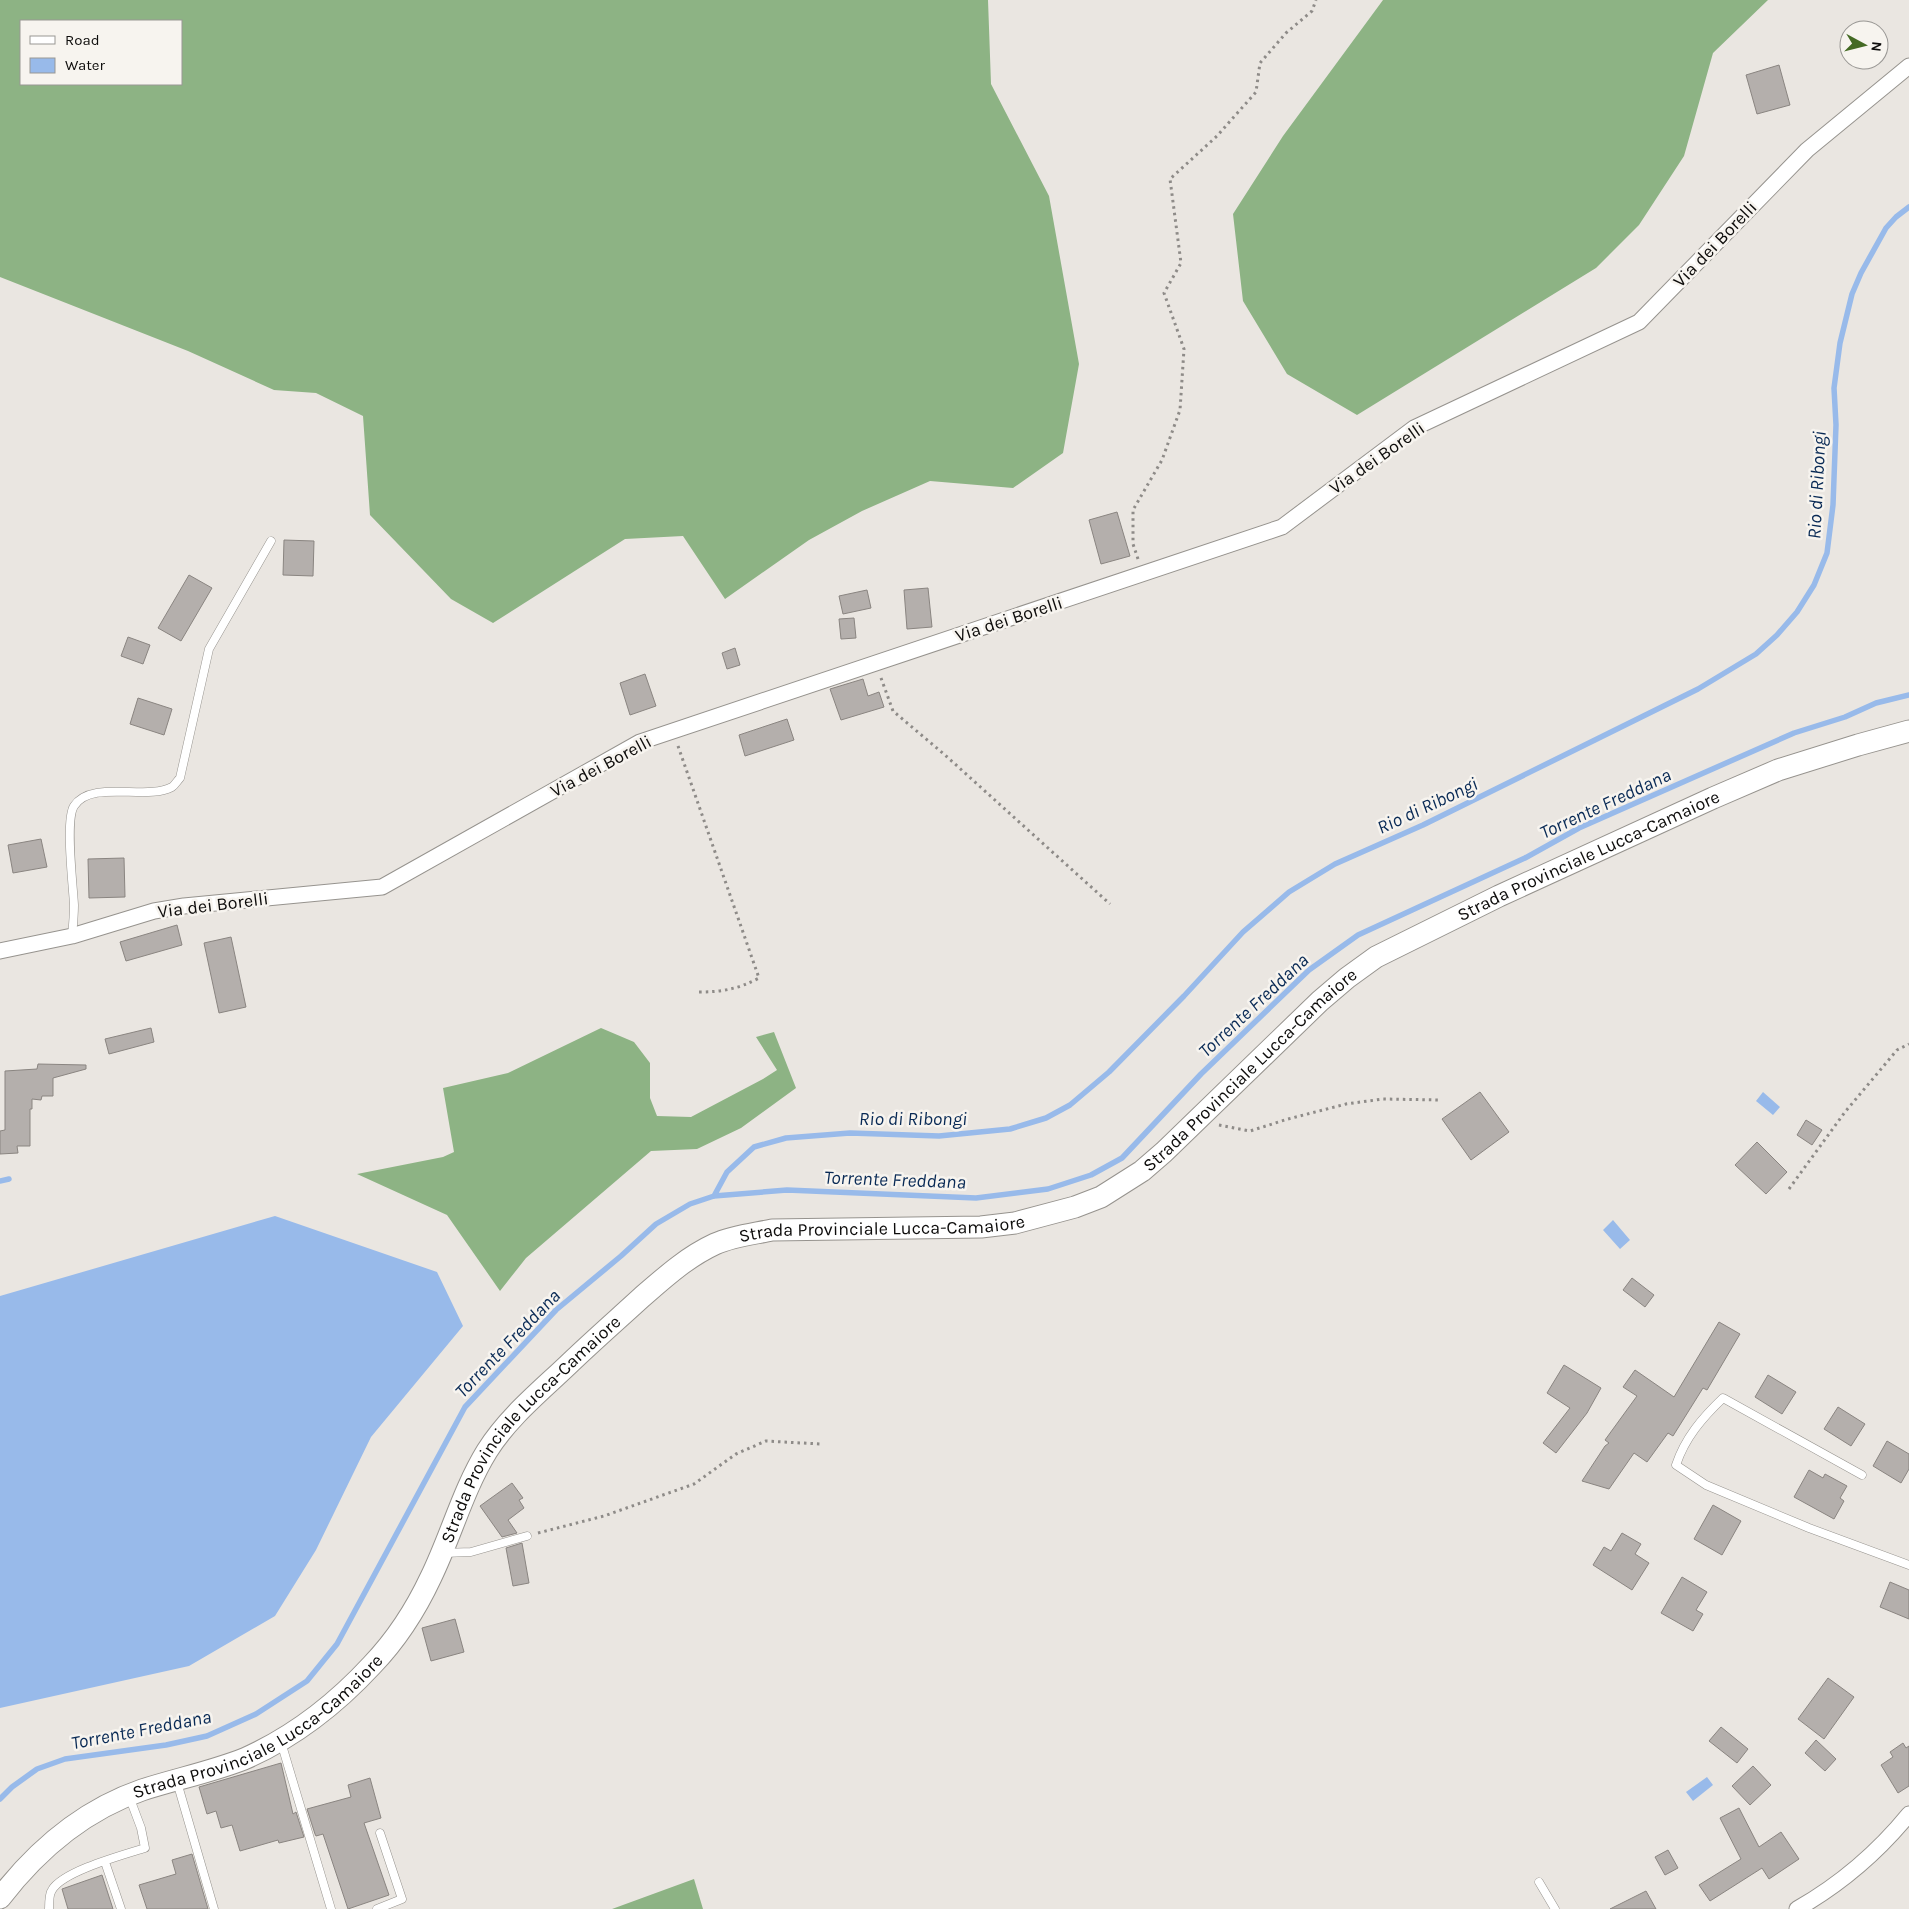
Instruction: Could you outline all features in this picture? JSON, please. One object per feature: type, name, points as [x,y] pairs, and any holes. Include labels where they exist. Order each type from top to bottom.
[{"type":"main road","name":"Strada Provinciale Lucca-Camaiore","points":[[0,1898],[18,1874],[60,1835],[80,1820],[140,1791],[241,1760],[281,1740],[312,1721],[331,1705],[386,1650],[411,1615],[442,1553],[470,1483],[488,1450],[509,1420],[606,1329],[675,1268],[695,1255],[716,1244],[749,1234],[772,1230],[981,1227],[1015,1223],[1075,1207],[1101,1197],[1122,1185],[1164,1152],[1320,1001],[1347,978],[1376,958],[1499,896],[1778,770],[1909,730]]},
{"type":"street","name":"Via dei Borelli","points":[[0,951],[72,936],[154,911],[184,906],[382,887],[640,742],[1282,527],[1414,428],[1639,322],[1807,150],[1909,66]]},
{"type":"street","points":[[1797,1909],[1846,1877],[1894,1833],[1909,1814]]},
{"type":"lane","points":[[72,936],[74,907],[70,827],[72,809],[77,801],[89,794],[161,790],[173,786],[180,778],[209,649],[271,541]]},
{"type":"lane","points":[[1862,1475],[1723,1398],[1701,1419],[1681,1449],[1676,1466],[1706,1485],[1809,1528],[1909,1565]]},
{"type":"lane","points":[[442,1553],[470,1552],[527,1536]]},
{"type":"lane","points":[[281,1740],[331,1909]]},
{"type":"lane","points":[[177,1780],[214,1909]]},
{"type":"lane","points":[[49,1909],[51,1890],[71,1874],[145,1848],[141,1828],[128,1796]]},
{"type":"lane","points":[[377,1909],[402,1899],[380,1832]]},
{"type":"lane","points":[[105,1862],[121,1909]]},
{"type":"lane","points":[[1539,1882],[1556,1909]]},
{"type":"path","points":[[1142,574],[1133,544],[1133,510],[1162,460],[1180,410],[1182,384],[1184,348],[1164,294],[1181,263],[1170,179],[1217,136],[1256,92],[1260,62],[1286,33],[1312,10],[1316,0]]},
{"type":"path","points":[[876,663],[893,711],[945,755],[1110,904]]},
{"type":"path","points":[[672,731],[759,978],[722,992],[700,992]]},
{"type":"path","points":[[1789,1189],[1845,1112],[1897,1050],[1909,1044]]},
{"type":"path","points":[[1200,1119],[1227,1128],[1250,1131],[1303,1114],[1346,1104],[1383,1099],[1441,1100]]},
{"type":"path","points":[[527,1536],[604,1516],[694,1484],[736,1454],[766,1441],[820,1444]]},
{"type":"green space","points":[[0,0],[988,0],[991,84],[1049,196],[1079,364],[1063,453],[1013,488],[930,481],[862,511],[809,540],[725,599],[683,536],[625,539],[493,623],[451,599],[370,515],[363,416],[316,393],[274,390],[188,351],[0,277]]},
{"type":"green space","points":[[1383,0],[1768,0],[1713,53],[1684,156],[1639,225],[1596,268],[1357,415],[1287,374],[1243,301],[1233,214],[1283,136]]},
{"type":"green space","points":[[601,1028],[634,1042],[650,1063],[650,1098],[657,1116],[691,1117],[777,1070],[756,1037],[774,1032],[796,1088],[741,1128],[697,1149],[651,1151],[526,1258],[500,1291],[447,1215],[357,1174],[443,1157],[454,1152],[443,1088],[508,1073]]},
{"type":"green space","points":[[694,1879],[703,1909],[612,1909]]},
{"type":"water","points":[[1763,1092],[1780,1107],[1773,1115],[1756,1101]]},
{"type":"water","points":[[275,1216],[437,1272],[463,1326],[371,1437],[316,1550],[275,1616],[189,1666],[0,1708],[0,1296]]},
{"type":"water","points":[[1613,1220],[1630,1240],[1620,1249],[1603,1230]]},
{"type":"water","points":[[1707,1777],[1713,1785],[1693,1801],[1686,1792]]},
{"type":"building","points":[[1779,65],[1790,105],[1757,114],[1746,75]]},
{"type":"building","points":[[1117,512],[1130,556],[1101,564],[1089,520]]},
{"type":"building","points":[[284,540],[314,541],[313,576],[283,575]]},
{"type":"building","points":[[189,575],[212,588],[181,641],[158,628]]},
{"type":"building","points":[[928,588],[932,627],[907,629],[904,590]]},
{"type":"building","points":[[867,590],[871,608],[843,614],[839,596]]},
{"type":"building","points":[[854,618],[856,638],[841,639],[839,619]]},
{"type":"building","points":[[128,637],[150,645],[143,664],[121,656]]},
{"type":"building","points":[[735,648],[740,665],[727,669],[722,653]]},
{"type":"building","points":[[645,674],[656,706],[630,715],[620,683]]},
{"type":"building","points":[[863,679],[868,696],[879,692],[884,707],[841,720],[830,689]]},
{"type":"building","points":[[138,698],[172,709],[164,735],[130,724]]},
{"type":"building","points":[[787,719],[794,740],[745,756],[739,735]]},
{"type":"building","points":[[41,839],[47,867],[13,873],[8,845]]},
{"type":"building","points":[[124,858],[125,897],[89,898],[88,859]]},
{"type":"building","points":[[177,925],[182,945],[126,961],[120,942]]},
{"type":"building","points":[[231,937],[246,1007],[219,1013],[204,943]]},
{"type":"building","points":[[151,1028],[154,1042],[109,1054],[105,1039]]},
{"type":"building","points":[[38,1064],[86,1065],[86,1069],[53,1078],[53,1096],[42,1096],[41,1100],[32,1099],[32,1109],[30,1109],[30,1146],[17,1146],[18,1153],[0,1154],[0,1131],[5,1130],[5,1071],[37,1069]]},
{"type":"building","points":[[1480,1092],[1509,1132],[1471,1160],[1442,1119]]},
{"type":"building","points":[[1806,1120],[1822,1130],[1812,1145],[1797,1135]]},
{"type":"building","points":[[1757,1142],[1787,1172],[1766,1194],[1735,1165]]},
{"type":"building","points":[[1632,1278],[1654,1295],[1645,1307],[1623,1290]]},
{"type":"building","points":[[1719,1322],[1740,1334],[1707,1390],[1703,1388],[1673,1436],[1668,1433],[1647,1462],[1634,1453],[1609,1489],[1582,1481],[1605,1446],[1609,1443],[1605,1440],[1637,1396],[1623,1387],[1635,1370],[1674,1397]]},
{"type":"building","points":[[1564,1365],[1601,1388],[1587,1413],[1556,1453],[1543,1443],[1570,1408],[1547,1393]]},
{"type":"building","points":[[1768,1375],[1796,1392],[1782,1414],[1755,1397]]},
{"type":"building","points":[[1838,1407],[1865,1424],[1851,1446],[1824,1429]]},
{"type":"building","points":[[1887,1441],[1909,1454],[1909,1469],[1901,1483],[1873,1466]]},
{"type":"building","points":[[1809,1470],[1823,1478],[1825,1474],[1847,1486],[1840,1498],[1844,1501],[1834,1519],[1794,1497]]},
{"type":"building","points":[[512,1483],[523,1498],[519,1500],[524,1508],[508,1520],[517,1533],[502,1537],[480,1506]]},
{"type":"building","points":[[1713,1505],[1741,1521],[1722,1555],[1694,1539]]},
{"type":"building","points":[[1622,1533],[1641,1544],[1635,1554],[1649,1563],[1632,1590],[1593,1565],[1604,1547],[1611,1551]]},
{"type":"building","points":[[522,1543],[529,1583],[513,1586],[506,1548]]},
{"type":"building","points":[[1682,1577],[1707,1592],[1696,1610],[1703,1614],[1693,1631],[1661,1613]]},
{"type":"building","points":[[1890,1582],[1909,1590],[1909,1619],[1880,1607]]},
{"type":"building","points":[[455,1619],[464,1652],[431,1661],[422,1628]]},
{"type":"building","points":[[1828,1678],[1854,1697],[1824,1739],[1798,1719]]},
{"type":"building","points":[[1721,1727],[1748,1749],[1737,1763],[1709,1741]]},
{"type":"building","points":[[1816,1740],[1836,1759],[1825,1771],[1805,1753]]},
{"type":"building","points":[[1903,1743],[1906,1748],[1909,1746],[1909,1786],[1898,1793],[1881,1765],[1893,1757],[1890,1752]]},
{"type":"building","points":[[281,1763],[293,1814],[296,1812],[304,1837],[279,1843],[278,1840],[240,1851],[232,1825],[221,1828],[216,1811],[207,1814],[199,1787]]},
{"type":"building","points":[[1753,1766],[1771,1785],[1750,1805],[1732,1786]]},
{"type":"building","points":[[370,1778],[381,1818],[364,1823],[389,1895],[348,1909],[323,1834],[316,1836],[307,1809],[351,1797],[348,1785]]},
{"type":"building","points":[[1739,1808],[1759,1847],[1781,1832],[1799,1859],[1769,1879],[1762,1868],[1710,1901],[1699,1885],[1741,1859],[1720,1818]]},
{"type":"building","points":[[1668,1850],[1678,1868],[1665,1875],[1655,1857]]},
{"type":"building","points":[[192,1854],[208,1909],[147,1909],[139,1885],[176,1874],[172,1860]]},
{"type":"building","points":[[102,1875],[113,1909],[68,1909],[62,1889]]},
{"type":"building","points":[[1646,1891],[1656,1909],[1610,1909]]},
{"type":"waterway","name":"Rio di Ribongi","points":[[714,1196],[727,1172],[754,1147],[786,1138],[850,1133],[939,1136],[1010,1129],[1046,1118],[1070,1105],[1109,1072],[1184,996],[1243,932],[1289,892],[1335,864],[1423,825],[1698,689],[1756,654],[1777,635],[1797,612],[1814,585],[1827,553],[1833,505],[1836,425],[1834,388],[1840,343],[1852,294],[1861,273],[1886,228],[1909,207]]},
{"type":"waterway","name":"Torrente Freddana","points":[[0,1799],[12,1787],[37,1769],[65,1759],[166,1745],[207,1736],[256,1714],[307,1681],[337,1644],[465,1407],[556,1310],[656,1224],[690,1204],[714,1196],[787,1190],[976,1198],[1048,1189],[1091,1175],[1122,1158],[1201,1074],[1309,970],[1358,935],[1525,858],[1579,828],[1794,733],[1845,717],[1876,703],[1909,695]]},
{"type":"waterway","points":[[0,1181],[9,1179]]}]
